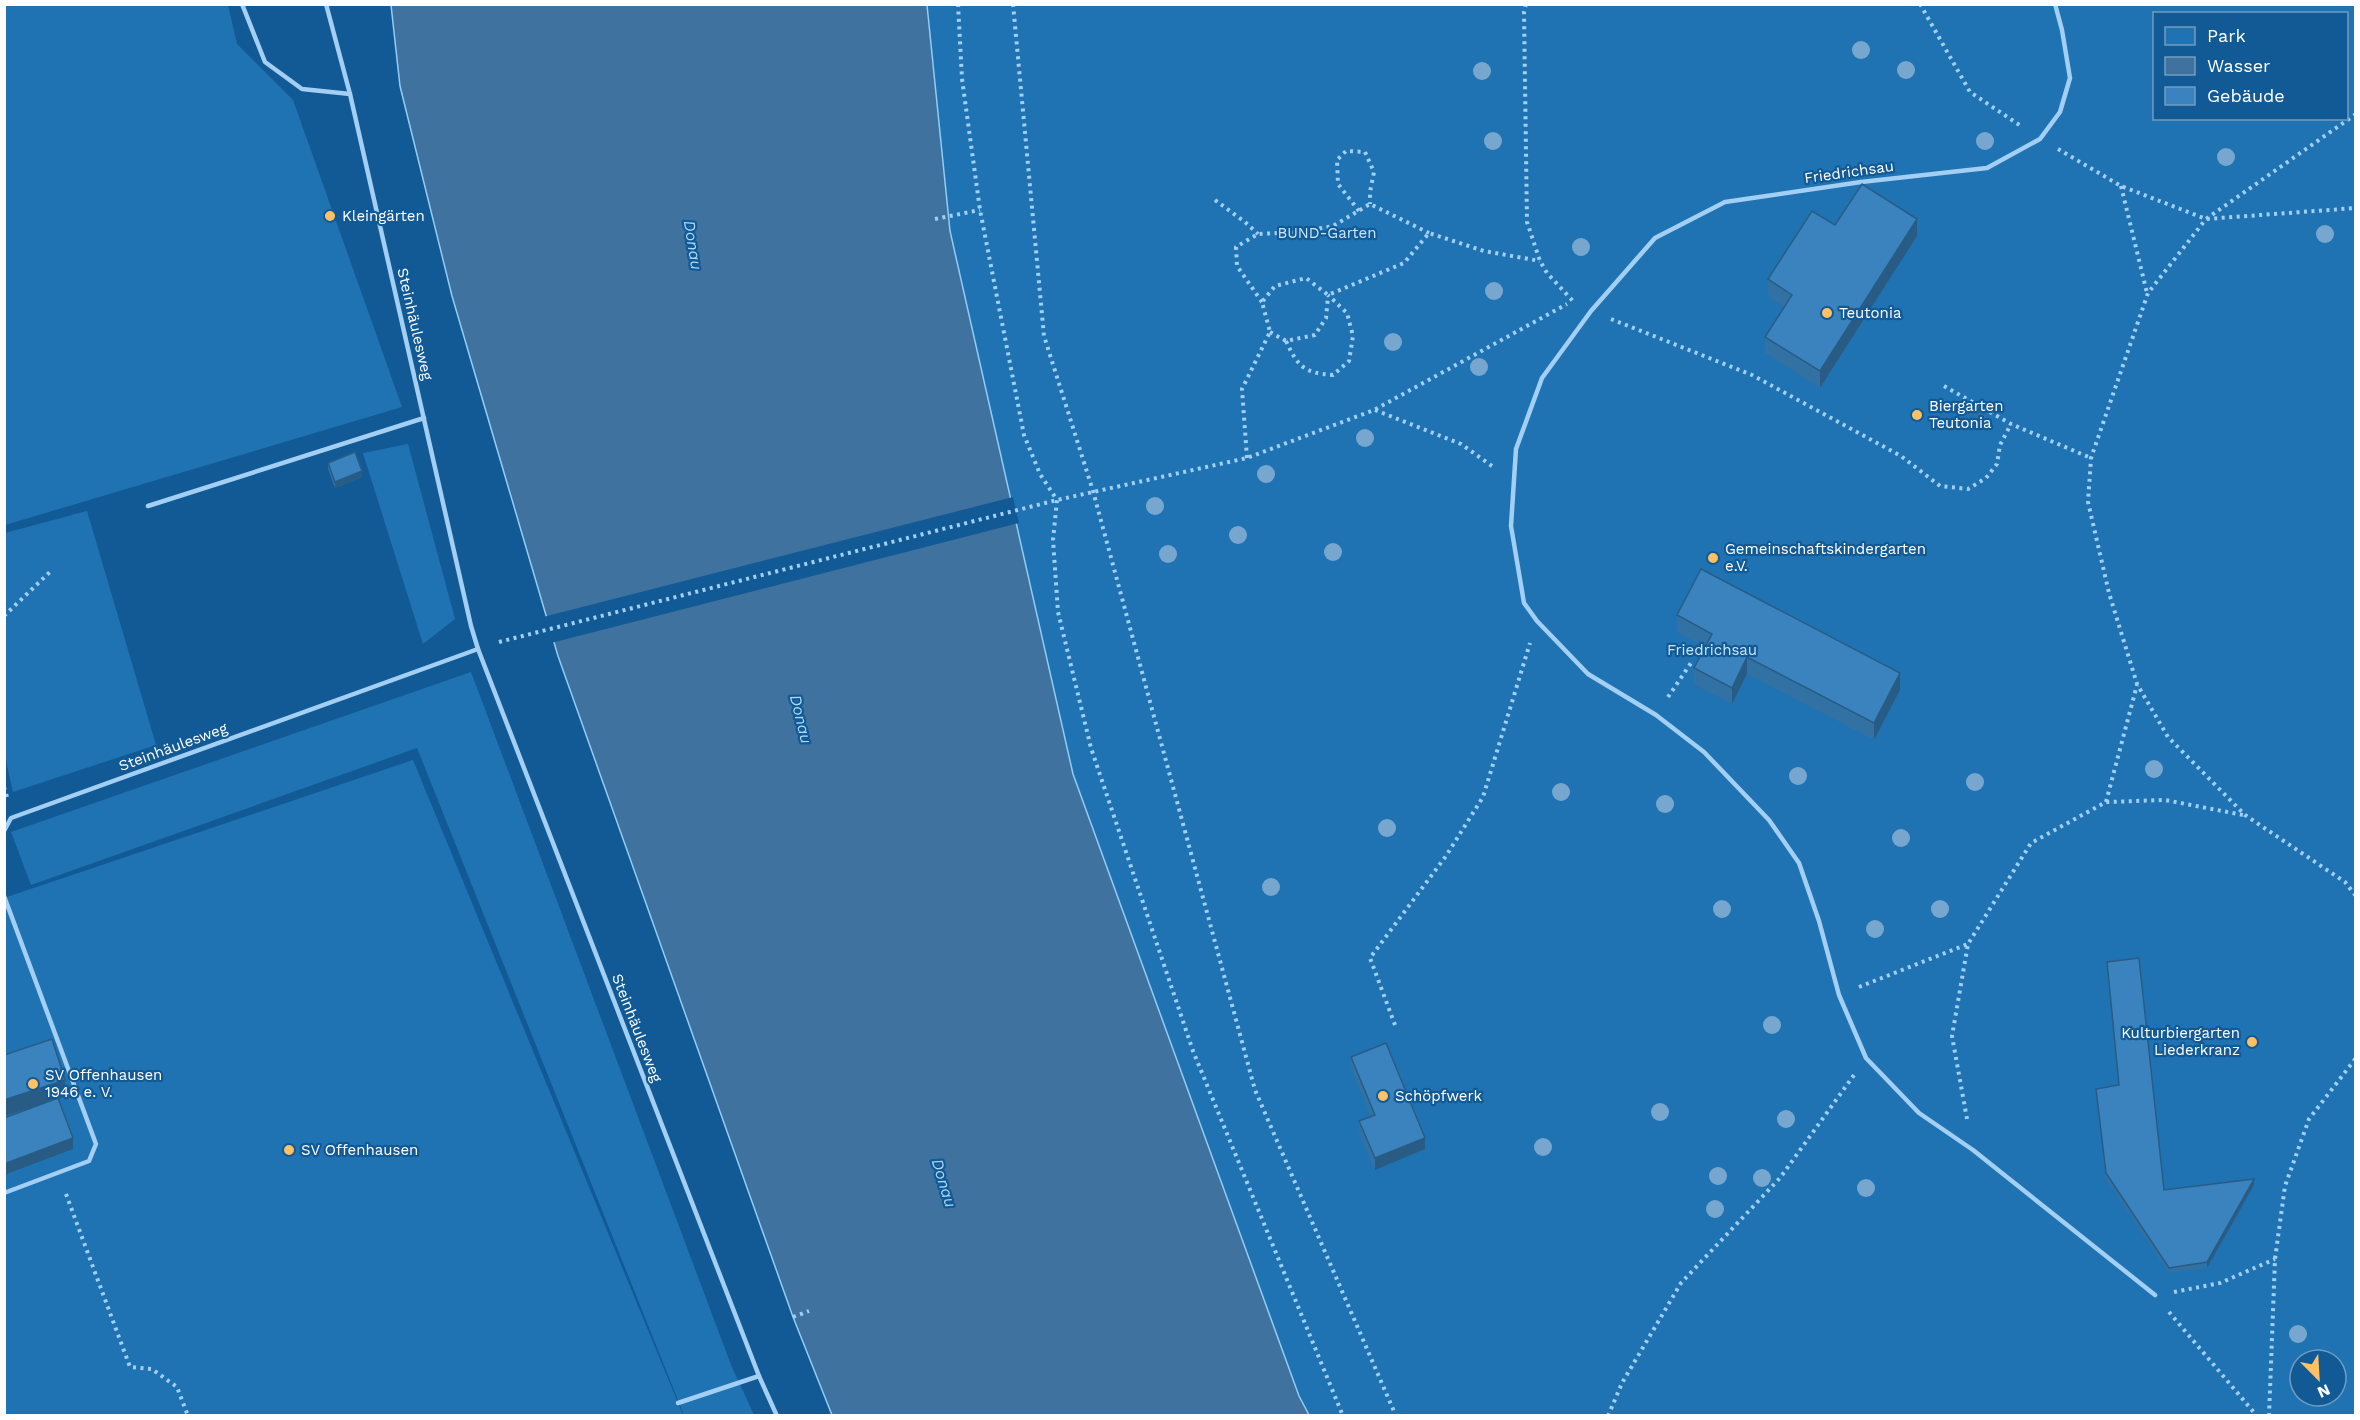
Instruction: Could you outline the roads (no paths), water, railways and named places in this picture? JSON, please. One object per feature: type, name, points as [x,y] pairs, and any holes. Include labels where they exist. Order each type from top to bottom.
[{"type":"lane","points":[[242,4],[265,62],[302,88],[350,93]]},
{"type":"lane","name":"Steinhäulesweg","points":[[326,4],[350,93],[478,649],[759,1376],[777,1416]]},
{"type":"lane","name":"Friedrichsau","points":[[2055,4],[2070,78],[2060,112],[2040,139],[1987,168],[1861,182],[1725,202],[1655,238],[1591,310],[1542,378],[1516,448],[1511,526],[1524,603],[1537,621],[1588,674],[1656,715],[1704,752],[1769,820],[1799,863],[1819,921],[1839,995],[1866,1058],[1919,1113],[1973,1150],[2155,1295]]},
{"type":"lane","points":[[148,506],[424,418]]},
{"type":"lane","name":"Steinhäulesweg","points":[[4,831],[11,818],[478,649]]},
{"type":"lane","points":[[4,896],[96,1144],[89,1161],[4,1193]]},
{"type":"lane","points":[[678,1403],[759,1376]]},
{"type":"water","name":"Donau","points":[[391,5],[927,5],[950,231],[1073,774],[1299,1396],[1309,1415],[832,1415],[793,1317],[558,656],[452,296],[400,86]]},
{"type":"place","name":"Kleingärten","points":[[330,216]]},
{"type":"place","name":"Teutonia","points":[[1827,313]]},
{"type":"place","name":"Biergarten Teutonia","points":[[1917,415]]},
{"type":"place","name":"Gemeinschaftskindergarten e.V.","points":[[1713,558]]},
{"type":"place","name":"Kulturbiergarten Liederkranz","points":[[2252,1042]]},
{"type":"place","name":"SV Offenhausen 1946 e. V.","points":[[33,1084]]},
{"type":"place","name":"Schöpfwerk","points":[[1383,1096]]},
{"type":"place","name":"SV Offenhausen","points":[[289,1150]]},
{"type":"park label","name":"BUND-Garten","points":[[1327,233]]}]
